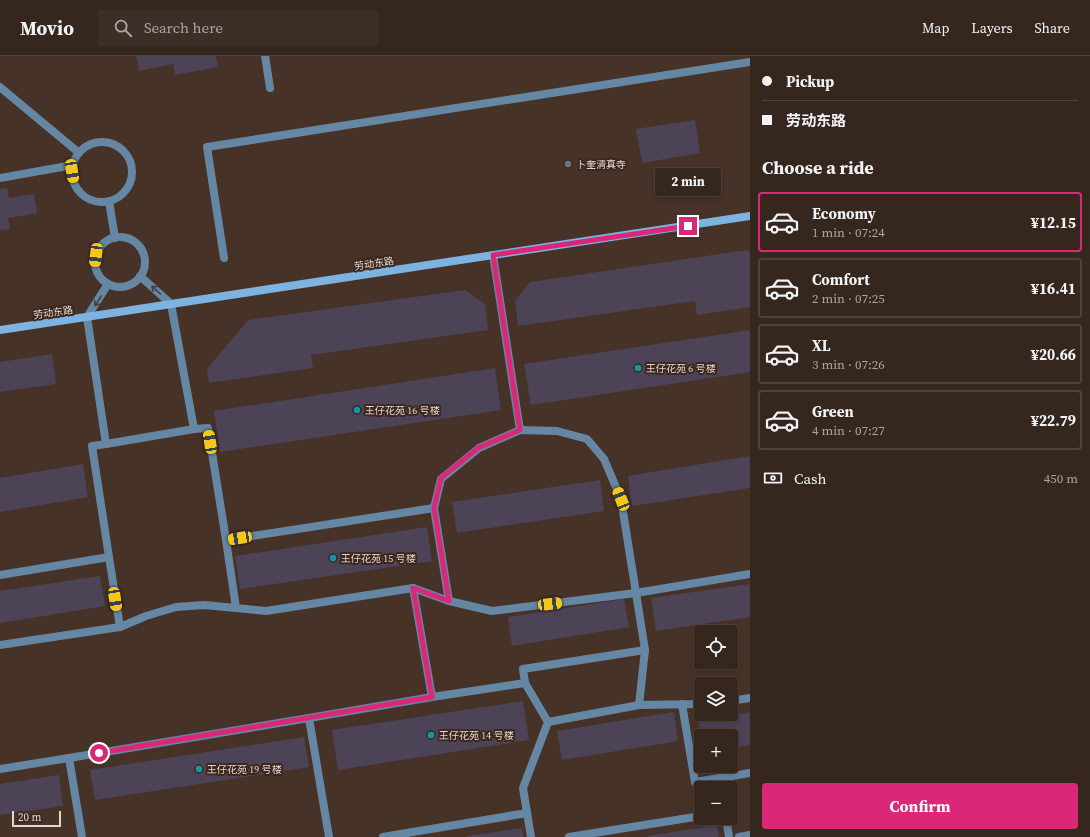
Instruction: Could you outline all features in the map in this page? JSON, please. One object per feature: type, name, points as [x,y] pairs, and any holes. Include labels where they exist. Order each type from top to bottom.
[{"type":"main road","name":"劳动东路","points":[[0,330],[750,216]]},
{"type":"street","points":[[265,56],[270,88]]},
{"type":"street","points":[[224,258],[207,147],[750,62]]},
{"type":"street","points":[[0,87],[78,152]]},
{"type":"street","points":[[105,141],[124,149],[130,157],[133,167],[133,177],[129,187],[122,195],[114,200],[94,201],[85,197],[78,190],[73,181],[73,165],[78,152],[95,142],[105,141]]},
{"type":"street","points":[[0,178],[73,165]]},
{"type":"street","points":[[109,201],[115,238]]},
{"type":"street","points":[[115,238],[130,240],[137,244],[142,250],[145,265],[140,276],[132,284],[125,287],[116,287],[101,279],[97,272],[95,263],[96,255],[100,247],[115,238]]},
{"type":"street","points":[[493,255],[520,430]]},
{"type":"street","points":[[140,276],[171,304],[194,429]]},
{"type":"street","points":[[106,444],[87,317],[108,284]]},
{"type":"street","points":[[120,627],[92,446],[194,429],[208,428],[236,608]]},
{"type":"street","points":[[449,601],[434,508],[441,478],[478,448],[520,430],[557,431],[587,439],[604,459],[621,499],[645,650],[639,705]]},
{"type":"street","points":[[226,540],[434,508]]},
{"type":"street","points":[[0,575],[108,557]]},
{"type":"street","points":[[0,645],[120,627],[146,616],[176,607],[205,606],[266,611],[413,588],[449,601],[492,611],[636,594],[750,574]]},
{"type":"street","points":[[413,588],[432,697]]},
{"type":"street","points":[[548,722],[525,683],[523,669],[645,650]]},
{"type":"street","points":[[0,769],[432,697],[525,683]]},
{"type":"street","points":[[738,700],[750,698]]},
{"type":"street","points":[[682,704],[697,781]]},
{"type":"street","points":[[548,722],[639,705],[694,704]]},
{"type":"street","points":[[309,718],[329,837]]},
{"type":"street","points":[[531,837],[523,788],[548,722]]},
{"type":"street","points":[[69,758],[82,837]]},
{"type":"street","points":[[715,781],[750,773]]},
{"type":"street","points":[[383,837],[527,813]]},
{"type":"street","points":[[569,837],[694,817]]},
{"type":"street","points":[[727,825],[729,837]]},
{"type":"street","points":[[739,837],[750,835]]},
{"type":"building","points":[[136,56],[216,56],[218,67],[175,75],[173,64],[139,71]]},
{"type":"building","points":[[695,120],[700,153],[642,163],[636,129]]},
{"type":"building","points":[[7,188],[9,198],[34,194],[37,213],[8,218],[10,229],[0,230],[0,189]]},
{"type":"building","points":[[747,250],[750,253],[750,307],[697,315],[695,301],[518,326],[515,301],[530,282]]},
{"type":"building","points":[[465,290],[485,304],[488,330],[311,355],[313,368],[209,383],[207,369],[248,320]]},
{"type":"building","name":"王仔花苑 6 号楼","points":[[750,330],[750,372],[531,405],[524,364]]},
{"type":"building","points":[[52,354],[56,384],[0,392],[0,362]]},
{"type":"building","name":"王仔花苑 16 号楼","points":[[495,368],[501,410],[220,452],[214,411]]},
{"type":"building","points":[[750,456],[750,488],[632,506],[628,476]]},
{"type":"building","points":[[83,464],[88,497],[0,512],[0,478]]},
{"type":"building","points":[[600,480],[604,511],[457,533],[452,502]]},
{"type":"building","name":"王仔花苑 15 号楼","points":[[427,527],[432,561],[240,589],[235,556]]},
{"type":"building","points":[[100,576],[105,606],[0,623],[0,591]]},
{"type":"building","points":[[750,584],[750,617],[656,631],[651,598]]},
{"type":"building","points":[[624,599],[629,627],[512,646],[508,617]]},
{"type":"building","name":"王仔花苑 14 号楼","points":[[523,701],[529,740],[338,770],[332,730]]},
{"type":"building","points":[[674,712],[678,741],[562,760],[557,731]]},
{"type":"building","points":[[750,712],[750,745],[738,747],[738,729],[700,729],[698,721],[738,721],[738,714]]},
{"type":"building","name":"王仔花苑 19 号楼","points":[[304,737],[309,767],[95,800],[90,770]]},
{"type":"building","points":[[59,775],[63,806],[0,815],[0,784]]},
{"type":"building","points":[[717,825],[719,837],[648,837]]},
{"type":"building","points":[[522,828],[523,837],[467,837],[467,836]]},
{"type":"place","name":"卜奎清真寺","points":[[568,164]]},
{"type":"place","name":"王仔花苑 6 号楼","points":[[638,368]]},
{"type":"place","name":"王仔花苑 16 号楼","points":[[357,410]]},
{"type":"place","name":"王仔花苑 15 号楼","points":[[333,558]]},
{"type":"place","name":"王仔花苑 14 号楼","points":[[431,735]]},
{"type":"place","name":"王仔花苑 19 号楼","points":[[199,769]]},
{"type":"route","points":[[99,753],[432,697],[413,588],[449,601],[434,508],[441,478],[478,448],[520,430],[493,255],[688,226]]}]
